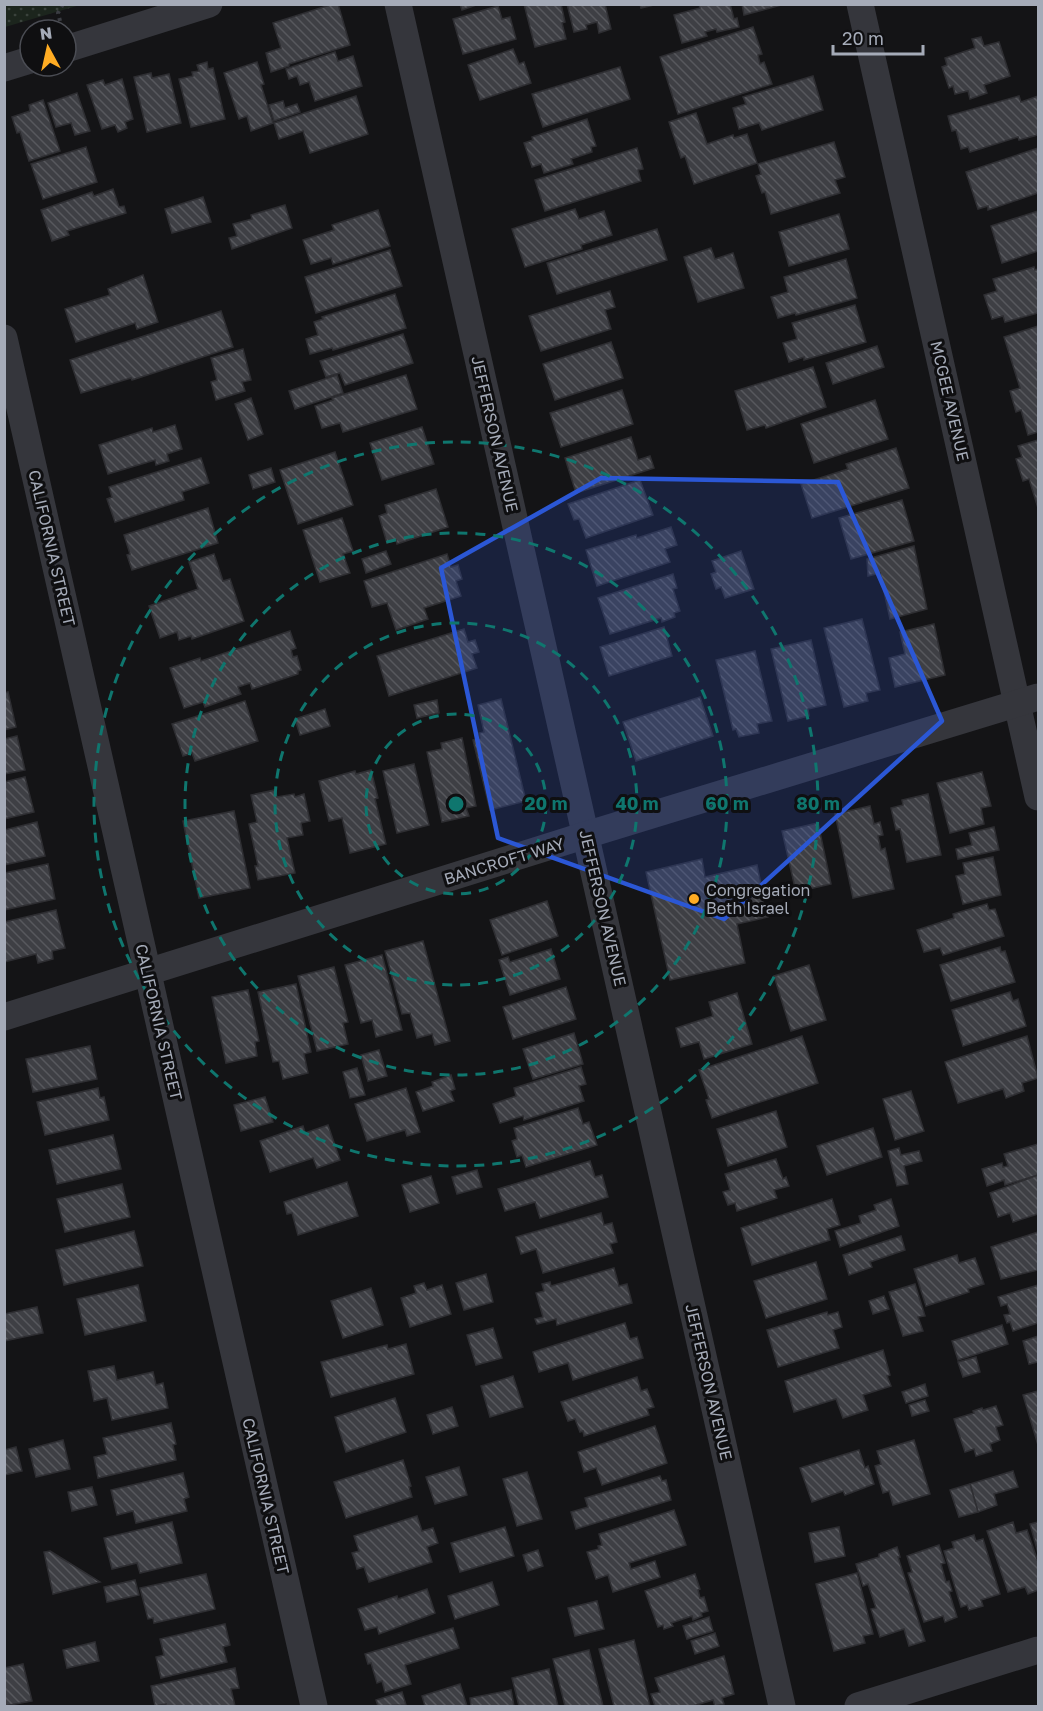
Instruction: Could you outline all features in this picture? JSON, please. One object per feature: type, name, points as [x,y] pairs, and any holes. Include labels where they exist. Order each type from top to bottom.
[{"type":"street","points":[[78,45],[209,4]]},
{"type":"street","name":"JEFFERSON AVENUE","points":[[398,4],[782,1707]]},
{"type":"street","name":"MCGEE AVENUE","points":[[860,4],[1028,700],[1038,797]]},
{"type":"street","name":"CALIFORNIA STREET","points":[[4,338],[314,1707]]},
{"type":"street","name":"BANCROFT WAY","points":[[4,1017],[1028,700]]},
{"type":"street","points":[[858,1707],[1038,1650]]},
{"type":"path","points":[[59,18],[58,13],[63,4]]},
{"type":"highlighted area","points":[[601,478],[838,482],[942,721],[724,919],[498,838],[441,568]]},
{"type":"shaded area","points":[[5,4],[80,4],[36,18],[18,18],[18,23],[5,27]]},
{"type":"building","points":[[338,4],[350,45],[271,72],[266,53],[281,48],[273,23]]},
{"type":"building","points":[[460,4],[479,4],[462,10]]},
{"type":"building","points":[[524,4],[561,4],[566,39],[535,47]]},
{"type":"building","points":[[567,4],[605,4],[611,29],[599,33],[597,22],[586,25],[587,29],[574,32]]},
{"type":"building","points":[[640,4],[658,4],[641,8]]},
{"type":"building","points":[[699,4],[730,4],[739,27],[705,32],[707,36],[682,43],[674,15],[700,8]]},
{"type":"building","points":[[742,4],[785,4],[744,15]]},
{"type":"building","points":[[498,6],[502,19],[510,17],[516,39],[463,54],[453,19]]},
{"type":"building","points":[[753,27],[762,54],[758,55],[760,64],[764,62],[772,84],[678,114],[660,57]]},
{"type":"building","points":[[981,37],[984,46],[999,42],[1010,76],[984,85],[987,93],[970,99],[968,91],[955,94],[953,86],[949,88],[942,67],[947,65],[945,58],[975,48],[972,39]]},
{"type":"building","points":[[513,49],[519,64],[524,62],[531,83],[480,100],[468,65]]},
{"type":"building","points":[[335,52],[338,61],[353,56],[362,86],[315,101],[309,82],[300,85],[297,76],[289,79],[286,69]]},
{"type":"building","points":[[207,62],[208,69],[213,68],[225,119],[191,127],[179,79],[193,76],[192,72],[199,71],[197,65]]},
{"type":"building","points":[[257,62],[264,84],[261,85],[273,123],[251,131],[247,116],[239,119],[224,73]]},
{"type":"building","points":[[620,67],[630,99],[543,127],[532,94]]},
{"type":"building","points":[[151,73],[152,78],[169,74],[181,123],[147,132],[134,77]]},
{"type":"building","points":[[813,76],[823,110],[762,130],[759,123],[739,129],[733,108],[746,104],[743,97]]},
{"type":"building","points":[[122,79],[133,119],[125,122],[127,128],[118,132],[115,125],[102,129],[87,85],[103,80],[105,85]]},
{"type":"building","points":[[77,93],[90,131],[75,135],[71,123],[56,127],[48,103]]},
{"type":"building","points":[[356,96],[368,134],[310,153],[303,131],[279,139],[274,123]]},
{"type":"building","points":[[1019,96],[1021,102],[1038,96],[1038,135],[1019,140],[1018,137],[970,152],[968,147],[961,149],[956,130],[952,131],[948,116]]},
{"type":"building","points":[[43,100],[60,151],[29,161],[20,132],[17,133],[12,117],[30,111],[29,105]]},
{"type":"building","points":[[283,101],[285,108],[297,104],[300,112],[274,121],[269,105]]},
{"type":"building","points":[[696,113],[707,144],[733,135],[734,138],[747,134],[757,163],[694,184],[685,156],[681,158],[669,122]]},
{"type":"building","points":[[587,119],[596,146],[591,147],[592,152],[571,159],[573,164],[544,173],[541,164],[532,167],[524,143],[533,140],[532,137]]},
{"type":"building","points":[[834,142],[845,177],[835,180],[840,193],[771,214],[765,192],[762,193],[756,176],[761,174],[758,164]]},
{"type":"building","points":[[86,147],[97,182],[43,199],[31,164]]},
{"type":"building","points":[[637,148],[643,169],[638,170],[641,181],[545,211],[535,180]]},
{"type":"building","points":[[1038,148],[1038,193],[988,210],[988,206],[978,209],[966,172]]},
{"type":"building","points":[[113,189],[119,207],[124,206],[126,213],[67,231],[69,235],[52,241],[41,210],[92,192],[94,196]]},
{"type":"building","points":[[203,197],[211,222],[172,233],[165,209]]},
{"type":"building","points":[[285,205],[292,228],[232,249],[229,238],[237,236],[233,224],[252,219],[251,215]]},
{"type":"building","points":[[575,209],[579,219],[604,211],[612,235],[581,245],[582,249],[525,267],[512,229]]},
{"type":"building","points":[[378,210],[390,246],[333,264],[331,258],[311,264],[303,240],[334,230],[332,225]]},
{"type":"building","points":[[1038,211],[1038,251],[1002,263],[991,226]]},
{"type":"building","points":[[839,214],[849,249],[789,266],[779,232]]},
{"type":"building","points":[[657,229],[667,260],[557,294],[547,263]]},
{"type":"building","points":[[711,248],[715,259],[733,253],[744,288],[698,302],[684,257]]},
{"type":"building","points":[[390,250],[402,286],[316,313],[305,277]]},
{"type":"building","points":[[846,259],[857,298],[778,318],[771,297],[788,292],[784,277]]},
{"type":"building","points":[[1034,267],[1035,270],[1038,269],[1038,313],[1005,322],[1003,316],[992,319],[984,295],[997,291],[993,279]]},
{"type":"building","points":[[143,275],[158,322],[137,329],[135,323],[76,342],[65,309],[110,295],[108,289]]},
{"type":"building","points":[[610,291],[615,307],[605,310],[611,329],[541,351],[529,316]]},
{"type":"building","points":[[395,294],[406,328],[333,350],[332,348],[310,354],[306,339],[318,335],[314,322],[323,319],[322,317]]},
{"type":"building","points":[[855,305],[866,342],[804,360],[804,357],[789,362],[783,343],[797,339],[792,323]]},
{"type":"building","points":[[221,311],[233,347],[132,380],[131,378],[81,393],[70,360]]},
{"type":"building","points":[[1038,326],[1038,432],[1028,435],[1021,410],[1016,412],[1010,391],[1020,388],[1004,337]]},
{"type":"building","points":[[403,334],[413,363],[345,385],[340,373],[326,377],[320,361]]},
{"type":"building","points":[[611,342],[623,378],[555,400],[543,364]]},
{"type":"building","points":[[877,346],[884,367],[833,384],[826,363]]},
{"type":"building","points":[[243,349],[251,380],[242,382],[245,391],[216,400],[211,382],[217,380],[211,358]]},
{"type":"building","points":[[813,367],[826,407],[766,428],[765,425],[747,430],[735,391]]},
{"type":"building","points":[[337,375],[343,393],[295,409],[289,391]]},
{"type":"building","points":[[406,375],[417,409],[343,432],[340,423],[322,428],[315,406],[333,400],[332,398]]},
{"type":"building","points":[[622,390],[633,424],[561,447],[550,413]]},
{"type":"building","points":[[251,398],[263,434],[248,440],[235,404]]},
{"type":"building","points":[[875,400],[888,439],[814,463],[801,424]]},
{"type":"building","points":[[175,425],[182,449],[167,454],[169,461],[156,465],[155,460],[108,474],[99,445],[152,428],[153,432]]},
{"type":"building","points":[[422,427],[434,464],[382,480],[370,443]]},
{"type":"building","points":[[631,437],[638,460],[650,456],[654,468],[576,493],[565,458]]},
{"type":"building","points":[[1038,440],[1038,508],[1029,479],[1023,481],[1016,459],[1022,457],[1018,446]]},
{"type":"building","points":[[896,448],[909,488],[812,518],[801,484],[848,469],[846,464]]},
{"type":"building","points":[[335,452],[353,505],[298,524],[280,470]]},
{"type":"building","points":[[201,458],[209,483],[182,492],[184,500],[115,522],[107,499],[112,497],[109,487]]},
{"type":"building","points":[[271,468],[275,482],[253,489],[249,475]]},
{"type":"building","points":[[640,480],[653,515],[586,538],[579,519],[574,520],[568,504]]},
{"type":"building","points":[[436,489],[448,527],[397,544],[396,540],[387,543],[379,516],[387,513],[385,505]]},
{"type":"building","points":[[902,500],[914,541],[851,559],[839,518]]},
{"type":"building","points":[[208,508],[218,543],[132,570],[124,535]]},
{"type":"building","points":[[342,518],[353,551],[343,554],[350,573],[320,582],[303,530]]},
{"type":"building","points":[[671,527],[677,545],[665,549],[670,562],[597,586],[586,550]]},
{"type":"building","points":[[914,546],[927,609],[890,619],[880,573],[868,576],[867,559]]},
{"type":"building","points":[[386,551],[391,564],[366,573],[362,559]]},
{"type":"building","points":[[741,551],[754,589],[725,598],[721,587],[716,589],[711,574],[716,572],[712,561]]},
{"type":"building","points":[[214,554],[223,581],[230,579],[244,621],[192,639],[191,636],[179,640],[177,632],[160,638],[149,606],[198,589],[189,562]]},
{"type":"building","points":[[447,554],[451,567],[458,565],[462,579],[456,581],[461,596],[424,608],[428,619],[396,630],[387,603],[372,607],[364,581]]},
{"type":"building","points":[[673,574],[677,588],[673,589],[680,611],[674,613],[675,617],[662,622],[661,618],[610,634],[598,598]]},
{"type":"building","points":[[862,619],[880,690],[866,693],[868,701],[844,707],[824,628]]},
{"type":"building","points":[[934,624],[945,675],[895,687],[889,658],[905,654],[900,632]]},
{"type":"building","points":[[664,627],[672,656],[609,676],[600,647]]},
{"type":"building","points":[[464,629],[468,642],[475,640],[479,652],[472,654],[477,668],[389,696],[377,656]]},
{"type":"building","points":[[290,631],[296,648],[291,650],[293,657],[297,656],[301,670],[298,674],[252,689],[250,683],[238,687],[241,694],[205,707],[203,702],[184,708],[170,668],[200,658],[201,661]]},
{"type":"building","points":[[811,640],[826,705],[808,709],[809,716],[788,721],[771,649]]},
{"type":"building","points":[[755,651],[772,721],[757,724],[759,733],[739,737],[736,729],[733,730],[716,660]]},
{"type":"building","points":[[8,692],[16,727],[4,730],[4,693]]},
{"type":"building","points":[[700,697],[713,736],[636,761],[623,722]]},
{"type":"building","points":[[501,699],[526,801],[490,810],[473,740],[480,738],[479,733],[484,732],[478,705]]},
{"type":"building","points":[[437,700],[439,713],[417,718],[414,705]]},
{"type":"building","points":[[245,701],[258,741],[195,761],[192,753],[183,756],[172,724]]},
{"type":"building","points":[[325,709],[330,726],[300,735],[295,719]]},
{"type":"building","points":[[17,736],[25,770],[4,774],[4,739]]},
{"type":"building","points":[[462,738],[476,806],[466,808],[469,816],[442,822],[427,752],[442,749],[441,743]]},
{"type":"building","points":[[414,764],[429,825],[397,833],[383,771]]},
{"type":"building","points":[[371,770],[378,798],[375,799],[386,844],[350,853],[342,818],[329,821],[319,781],[355,771],[356,774]]},
{"type":"building","points":[[982,772],[991,806],[981,808],[984,824],[950,833],[937,783]]},
{"type":"building","points":[[25,777],[34,812],[4,819],[4,782]]},
{"type":"building","points":[[275,790],[277,797],[294,794],[295,797],[304,794],[310,821],[301,823],[303,835],[287,838],[295,873],[258,880],[255,866],[258,866],[249,824],[257,822],[251,795]]},
{"type":"building","points":[[928,794],[941,855],[907,862],[900,829],[896,830],[891,808],[903,805],[902,800]]},
{"type":"building","points":[[870,806],[874,824],[880,822],[883,835],[878,836],[881,850],[885,848],[894,889],[853,898],[835,814]]},
{"type":"building","points":[[234,811],[250,888],[199,898],[183,821]]},
{"type":"building","points":[[37,822],[45,856],[4,865],[4,830]]},
{"type":"building","points":[[818,823],[831,884],[796,892],[782,831]]},
{"type":"building","points":[[994,827],[999,850],[958,859],[956,849],[972,845],[969,833]]},
{"type":"building","points":[[993,857],[1001,895],[963,904],[956,876],[965,874],[963,863]]},
{"type":"building","points":[[702,859],[705,877],[757,865],[768,917],[737,924],[745,963],[670,980],[646,872]]},
{"type":"building","points":[[48,864],[55,899],[4,910],[4,873]]},
{"type":"building","points":[[547,901],[558,936],[502,955],[490,920]]},
{"type":"building","points":[[987,904],[989,910],[995,909],[1004,936],[943,955],[940,948],[924,952],[917,930],[954,918],[953,914]]},
{"type":"building","points":[[56,910],[65,948],[52,951],[53,959],[38,963],[36,954],[4,962],[4,922]]},
{"type":"building","points":[[423,941],[450,1041],[435,1045],[432,1034],[417,1038],[410,1013],[402,1014],[385,951]]},
{"type":"building","points":[[1000,947],[1001,952],[1005,951],[1015,982],[951,1001],[940,965]]},
{"type":"building","points":[[551,949],[560,979],[510,995],[499,960],[508,957],[510,962]]},
{"type":"building","points":[[382,955],[402,1030],[376,1037],[372,1020],[361,1023],[345,965]]},
{"type":"building","points":[[809,965],[826,1020],[791,1031],[774,976]]},
{"type":"building","points":[[334,967],[348,1022],[343,1023],[348,1044],[317,1051],[298,976]]},
{"type":"building","points":[[296,984],[311,1052],[304,1054],[308,1073],[283,1079],[279,1061],[273,1062],[258,992]]},
{"type":"building","points":[[566,987],[576,1019],[513,1039],[503,1007]]},
{"type":"building","points":[[248,990],[259,1041],[255,1042],[257,1056],[226,1063],[212,997]]},
{"type":"building","points":[[1010,992],[1013,1001],[1018,999],[1026,1026],[963,1046],[952,1010]]},
{"type":"building","points":[[737,993],[752,1044],[704,1059],[699,1042],[681,1047],[676,1028],[713,1016],[709,1002]]},
{"type":"building","points":[[574,1033],[583,1064],[533,1079],[523,1049]]},
{"type":"building","points":[[802,1036],[818,1083],[712,1118],[706,1100],[709,1099],[699,1070]]},
{"type":"building","points":[[1027,1036],[1038,1078],[1022,1083],[1024,1091],[1006,1098],[1003,1089],[958,1103],[945,1062]]},
{"type":"building","points":[[90,1046],[97,1079],[33,1092],[26,1059]]},
{"type":"building","points":[[379,1050],[387,1076],[368,1081],[361,1055]]},
{"type":"building","points":[[581,1067],[586,1084],[579,1086],[584,1101],[524,1120],[523,1116],[500,1123],[493,1104],[516,1096],[514,1088]]},
{"type":"building","points":[[357,1068],[365,1095],[350,1098],[343,1072]]},
{"type":"building","points":[[451,1075],[455,1089],[450,1091],[454,1101],[423,1111],[416,1092],[433,1086],[432,1082]]},
{"type":"building","points":[[98,1088],[100,1098],[104,1097],[109,1120],[45,1135],[37,1102]]},
{"type":"building","points":[[406,1088],[420,1132],[407,1136],[405,1130],[367,1141],[355,1104]]},
{"type":"building","points":[[911,1091],[924,1131],[895,1140],[883,1099]]},
{"type":"building","points":[[265,1097],[273,1122],[241,1131],[234,1105]]},
{"type":"building","points":[[578,1108],[583,1124],[589,1122],[597,1145],[526,1167],[522,1155],[517,1157],[512,1141],[517,1139],[514,1128]]},
{"type":"building","points":[[776,1111],[787,1147],[728,1166],[717,1129]]},
{"type":"building","points":[[328,1125],[340,1160],[317,1168],[313,1158],[270,1172],[260,1141],[303,1126],[305,1133]]},
{"type":"building","points":[[873,1128],[882,1157],[827,1175],[817,1146]]},
{"type":"building","points":[[113,1135],[121,1169],[57,1184],[49,1150]]},
{"type":"building","points":[[1038,1144],[1038,1175],[1005,1185],[1004,1180],[987,1186],[982,1169],[1002,1163],[1003,1167],[1008,1166],[1004,1154]]},
{"type":"building","points":[[899,1148],[901,1155],[919,1151],[922,1161],[904,1166],[908,1184],[897,1186],[888,1151]]},
{"type":"building","points":[[776,1159],[783,1179],[786,1177],[789,1186],[774,1190],[777,1198],[737,1211],[735,1203],[728,1205],[723,1192],[730,1190],[725,1174]]},
{"type":"building","points":[[590,1161],[595,1177],[602,1175],[608,1197],[540,1218],[535,1202],[505,1211],[498,1189]]},
{"type":"building","points":[[477,1170],[482,1187],[457,1194],[452,1177]]},
{"type":"building","points":[[1038,1175],[1038,1214],[1013,1222],[1010,1213],[998,1217],[990,1193]]},
{"type":"building","points":[[431,1176],[439,1203],[410,1212],[402,1185]]},
{"type":"building","points":[[347,1182],[358,1216],[298,1235],[292,1213],[287,1214],[284,1202]]},
{"type":"building","points":[[122,1184],[130,1217],[65,1232],[57,1199]]},
{"type":"building","points":[[832,1199],[840,1225],[827,1229],[830,1240],[752,1265],[741,1228]]},
{"type":"building","points":[[891,1199],[899,1226],[840,1247],[835,1231],[861,1223],[859,1216],[876,1210],[874,1205]]},
{"type":"building","points":[[601,1213],[604,1225],[612,1223],[617,1242],[610,1244],[613,1253],[543,1273],[536,1249],[521,1254],[516,1237]]},
{"type":"building","points":[[134,1231],[143,1266],[64,1285],[56,1250]]},
{"type":"building","points":[[1038,1232],[1038,1270],[1001,1279],[991,1247]]},
{"type":"building","points":[[901,1236],[905,1250],[870,1262],[872,1267],[849,1275],[843,1255]]},
{"type":"building","points":[[957,1255],[959,1263],[975,1258],[984,1284],[968,1289],[969,1292],[926,1306],[914,1269]]},
{"type":"building","points":[[816,1262],[827,1299],[766,1318],[754,1281]]},
{"type":"building","points":[[614,1268],[619,1286],[627,1284],[632,1303],[557,1325],[556,1319],[537,1324],[535,1319],[543,1317],[536,1293],[544,1291],[542,1284],[550,1282],[551,1286]]},
{"type":"building","points":[[486,1274],[493,1302],[464,1310],[456,1283]]},
{"type":"building","points":[[424,1283],[427,1290],[442,1285],[451,1314],[410,1327],[401,1298],[416,1293],[414,1286]]},
{"type":"building","points":[[915,1284],[925,1316],[918,1317],[923,1331],[903,1336],[889,1292]]},
{"type":"building","points":[[138,1285],[146,1321],[85,1335],[77,1299]]},
{"type":"building","points":[[1038,1285],[1038,1323],[1013,1331],[1004,1315],[1010,1314],[1007,1304],[1001,1306],[998,1297]]},
{"type":"building","points":[[371,1288],[383,1325],[343,1338],[331,1301]]},
{"type":"building","points":[[884,1296],[889,1309],[873,1314],[869,1301]]},
{"type":"building","points":[[37,1307],[43,1333],[4,1341],[4,1314]]},
{"type":"building","points":[[827,1312],[828,1315],[838,1312],[842,1327],[833,1330],[839,1348],[778,1367],[767,1330]]},
{"type":"building","points":[[625,1323],[630,1339],[637,1337],[643,1358],[573,1380],[568,1363],[539,1372],[533,1352]]},
{"type":"building","points":[[1002,1325],[1008,1344],[958,1360],[952,1341]]},
{"type":"building","points":[[493,1328],[502,1358],[476,1365],[467,1335]]},
{"type":"building","points":[[1038,1336],[1038,1362],[1029,1364],[1023,1341]]},
{"type":"building","points":[[406,1344],[414,1374],[331,1397],[321,1362],[387,1345],[388,1349]]},
{"type":"building","points":[[883,1350],[891,1386],[863,1395],[868,1410],[843,1418],[836,1399],[794,1412],[785,1381]]},
{"type":"building","points":[[976,1357],[980,1372],[963,1377],[958,1362]]},
{"type":"building","points":[[114,1366],[117,1380],[153,1372],[156,1385],[163,1383],[168,1408],[112,1420],[107,1398],[94,1401],[88,1371]]},
{"type":"building","points":[[513,1376],[523,1407],[490,1417],[481,1386]]},
{"type":"building","points":[[637,1377],[641,1391],[647,1389],[654,1407],[647,1409],[649,1415],[584,1436],[575,1419],[568,1421],[561,1402]]},
{"type":"building","points":[[925,1384],[928,1396],[906,1403],[902,1392]]},
{"type":"building","points":[[1038,1391],[1038,1445],[1023,1395]]},
{"type":"building","points":[[395,1398],[406,1432],[346,1452],[335,1417]]},
{"type":"building","points":[[925,1400],[929,1411],[912,1416],[909,1405]]},
{"type":"building","points":[[996,1406],[1003,1425],[996,1427],[1000,1440],[990,1444],[992,1451],[976,1456],[974,1449],[965,1452],[954,1419],[982,1408],[983,1410]]},
{"type":"building","points":[[452,1407],[458,1426],[433,1434],[427,1415]]},
{"type":"building","points":[[171,1423],[176,1444],[173,1445],[176,1460],[98,1478],[94,1457],[107,1454],[103,1438]]},
{"type":"building","points":[[655,1426],[667,1463],[602,1485],[596,1468],[584,1472],[578,1452]]},
{"type":"building","points":[[63,1440],[70,1469],[36,1477],[29,1449]]},
{"type":"building","points":[[914,1440],[930,1494],[893,1505],[889,1491],[883,1493],[875,1466],[881,1464],[877,1451]]},
{"type":"building","points":[[16,1447],[22,1471],[4,1475],[4,1450]]},
{"type":"building","points":[[859,1450],[874,1484],[845,1495],[843,1491],[812,1502],[800,1468]]},
{"type":"building","points":[[403,1460],[412,1497],[346,1518],[334,1482]]},
{"type":"building","points":[[459,1467],[467,1495],[435,1504],[426,1477]]},
{"type":"building","points":[[1013,1471],[1018,1487],[994,1494],[997,1505],[978,1512],[970,1484]]},
{"type":"building","points":[[527,1472],[542,1519],[517,1526],[503,1479]]},
{"type":"building","points":[[183,1473],[189,1497],[184,1499],[187,1511],[136,1523],[133,1511],[117,1515],[111,1490]]},
{"type":"building","points":[[660,1476],[662,1481],[666,1480],[671,1500],[576,1529],[571,1512],[588,1507],[585,1498]]},
{"type":"building","points":[[970,1484],[978,1512],[959,1517],[950,1490]]},
{"type":"building","points":[[92,1487],[97,1505],[72,1511],[68,1492]]},
{"type":"building","points":[[674,1510],[686,1545],[629,1563],[631,1569],[655,1561],[660,1577],[613,1592],[608,1575],[596,1579],[587,1552],[599,1549],[598,1546],[602,1545],[599,1534]]},
{"type":"building","points":[[417,1516],[422,1531],[433,1528],[438,1543],[427,1547],[432,1562],[369,1582],[364,1567],[357,1569],[352,1553],[359,1551],[354,1536]]},
{"type":"building","points":[[172,1522],[182,1563],[140,1573],[137,1563],[112,1569],[104,1538]]},
{"type":"building","points":[[1013,1522],[1016,1533],[1027,1530],[1038,1562],[1038,1590],[1028,1594],[1025,1587],[1008,1592],[987,1531]]},
{"type":"building","points":[[1038,1522],[1038,1553],[1030,1524]]},
{"type":"building","points":[[505,1527],[514,1556],[460,1572],[451,1543]]},
{"type":"building","points":[[839,1527],[845,1556],[815,1562],[809,1533]]},
{"type":"building","points":[[974,1535],[976,1541],[983,1539],[1000,1594],[981,1600],[983,1606],[969,1610],[967,1605],[961,1607],[944,1551],[954,1548],[952,1542]]},
{"type":"building","points":[[939,1545],[945,1563],[941,1564],[946,1582],[949,1581],[952,1591],[949,1592],[957,1617],[945,1622],[943,1616],[924,1622],[908,1573],[912,1572],[907,1556]]},
{"type":"building","points":[[897,1547],[900,1557],[898,1557],[925,1641],[909,1646],[904,1629],[880,1637],[871,1609],[876,1608],[868,1584],[863,1586],[856,1564],[879,1557],[879,1554]]},
{"type":"building","points":[[538,1550],[543,1566],[528,1571],[523,1555]]},
{"type":"building","points":[[50,1551],[100,1582],[53,1594],[44,1552]]},
{"type":"building","points":[[857,1573],[873,1634],[863,1636],[865,1643],[834,1651],[816,1584]]},
{"type":"building","points":[[206,1574],[215,1609],[154,1623],[153,1618],[148,1619],[140,1588]]},
{"type":"building","points":[[695,1574],[700,1589],[698,1590],[700,1598],[704,1597],[708,1611],[701,1613],[702,1616],[693,1620],[692,1616],[671,1623],[673,1626],[664,1629],[663,1625],[658,1627],[645,1591]]},
{"type":"building","points":[[135,1580],[139,1595],[107,1602],[104,1587]]},
{"type":"building","points":[[492,1582],[499,1605],[455,1619],[448,1596]]},
{"type":"building","points":[[427,1589],[435,1613],[379,1634],[377,1627],[365,1630],[358,1609]]},
{"type":"building","points":[[597,1601],[604,1629],[575,1636],[568,1608]]},
{"type":"building","points":[[709,1617],[713,1631],[687,1639],[683,1626]]},
{"type":"building","points":[[225,1624],[230,1645],[223,1647],[227,1662],[161,1678],[156,1657],[164,1655],[160,1639]]},
{"type":"building","points":[[453,1628],[459,1648],[405,1665],[411,1684],[385,1692],[382,1681],[377,1683],[371,1663],[368,1664],[365,1654]]},
{"type":"building","points":[[715,1633],[719,1646],[695,1654],[691,1641]]},
{"type":"building","points":[[634,1640],[650,1706],[614,1706],[599,1649]]},
{"type":"building","points":[[95,1642],[99,1661],[67,1668],[63,1650]]},
{"type":"building","points":[[589,1650],[603,1706],[565,1706],[553,1659]]},
{"type":"building","points":[[724,1656],[734,1694],[722,1698],[724,1704],[715,1706],[713,1700],[693,1706],[655,1706],[651,1694],[660,1692],[655,1678]]},
{"type":"building","points":[[23,1664],[32,1701],[4,1706],[4,1668]]},
{"type":"building","points":[[235,1668],[239,1688],[231,1689],[235,1706],[166,1706],[166,1704],[155,1706],[151,1686]]},
{"type":"building","points":[[549,1669],[558,1706],[519,1706],[512,1678]]},
{"type":"building","points":[[460,1684],[467,1706],[425,1706],[422,1696]]},
{"type":"building","points":[[511,1690],[514,1706],[471,1706],[470,1698]]},
{"type":"building","points":[[402,1692],[406,1705],[378,1706],[376,1700]]},
{"type":"place","name":"Congregation Beth Israel","points":[[694,899]]}]
